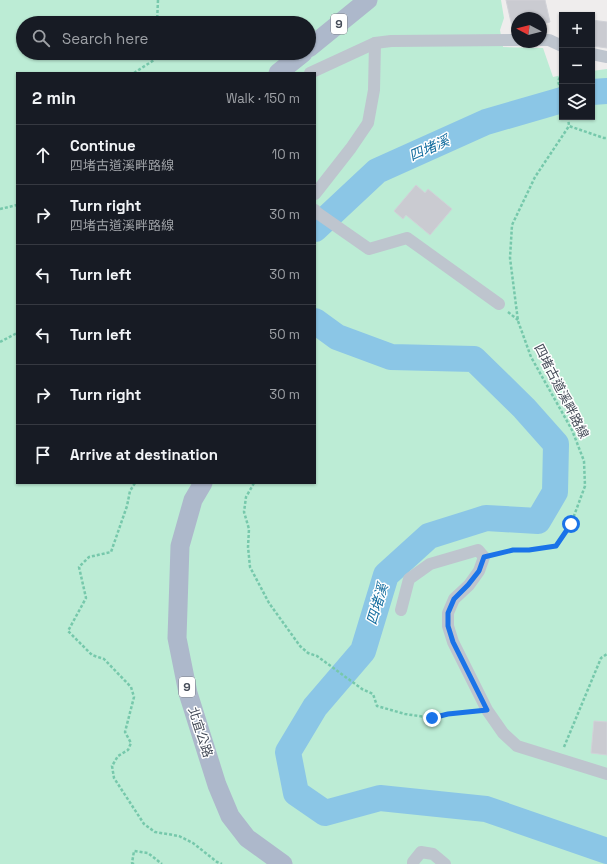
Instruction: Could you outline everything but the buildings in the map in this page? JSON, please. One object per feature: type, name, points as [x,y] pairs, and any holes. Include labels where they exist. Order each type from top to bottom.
[{"type":"main road","name":"9","points":[[316,42],[368,0]]},
{"type":"main road","points":[[279,72],[294,60]]},
{"type":"main road","name":"北宜公路","points":[[202,484],[192,500],[180,546],[177,638],[188,693],[217,785],[230,816],[247,838],[283,864]]},
{"type":"street","points":[[312,72],[375,43],[391,41],[511,40]]},
{"type":"street","points":[[547,40],[559,45]]},
{"type":"street","points":[[316,193],[352,148],[368,123],[374,90],[375,43]]},
{"type":"street","points":[[595,55],[607,57]]},
{"type":"street","points":[[316,211],[369,249],[408,238],[499,304]]},
{"type":"street","points":[[401,610],[409,578],[430,564],[478,550],[484,557],[479,571],[454,599],[448,613],[448,626],[453,642],[487,710],[502,733],[517,746],[607,774]]},
{"type":"street","points":[[413,864],[421,852],[433,854],[445,864]]},
{"type":"path","points":[[157,16],[158,0]]},
{"type":"path","points":[[136,72],[154,60]]},
{"type":"path","points":[[568,120],[569,126],[607,138]]},
{"type":"path","name":"四堵古道溪畔路線","points":[[484,557],[513,550],[529,550],[556,546],[571,524],[585,486],[584,461],[572,430],[531,356],[518,321],[510,258],[512,225],[535,177],[569,126]]},
{"type":"path","points":[[0,208],[16,205]]},
{"type":"path","points":[[0,342],[16,334]]},
{"type":"path","points":[[134,484],[130,491],[127,506],[111,552],[89,557],[79,567],[86,598],[68,631],[92,655],[104,659],[131,687],[134,697],[125,732],[131,743],[128,750],[118,756],[112,766],[114,778],[135,811],[144,824],[155,832],[179,836],[193,843],[217,862],[222,864]]},
{"type":"path","points":[[253,484],[246,497],[244,512],[249,529],[248,547],[250,567],[269,603],[300,646],[308,653],[317,656],[362,689],[373,694],[377,706],[404,714],[432,718],[448,714],[487,710]]},
{"type":"path","points":[[560,759],[601,658],[607,654]]},
{"type":"path","points":[[134,864],[132,863],[134,851],[148,853],[162,864]]},
{"type":"green space","points":[[0,0],[501,0],[504,18],[500,30],[503,47],[543,48],[553,77],[559,76],[559,120],[595,120],[595,71],[607,69],[607,864],[0,864]]},
{"type":"waterway","name":"四堵溪","points":[[595,92],[607,91]]},
{"type":"waterway","name":"四堵溪","points":[[316,228],[377,171],[486,122],[559,101]]},
{"type":"waterway","name":"四堵溪","points":[[316,322],[337,337],[391,357],[474,359],[524,408],[556,444],[555,492],[538,521],[486,518],[429,536],[386,575],[363,651],[315,707],[288,752],[296,793],[325,813],[380,798],[486,809],[607,851]]},
{"type":"route","points":[[432,718],[448,714],[487,710],[453,642],[448,626],[448,613],[454,599],[479,571],[484,557],[513,550],[529,550],[556,546],[571,524]]}]
